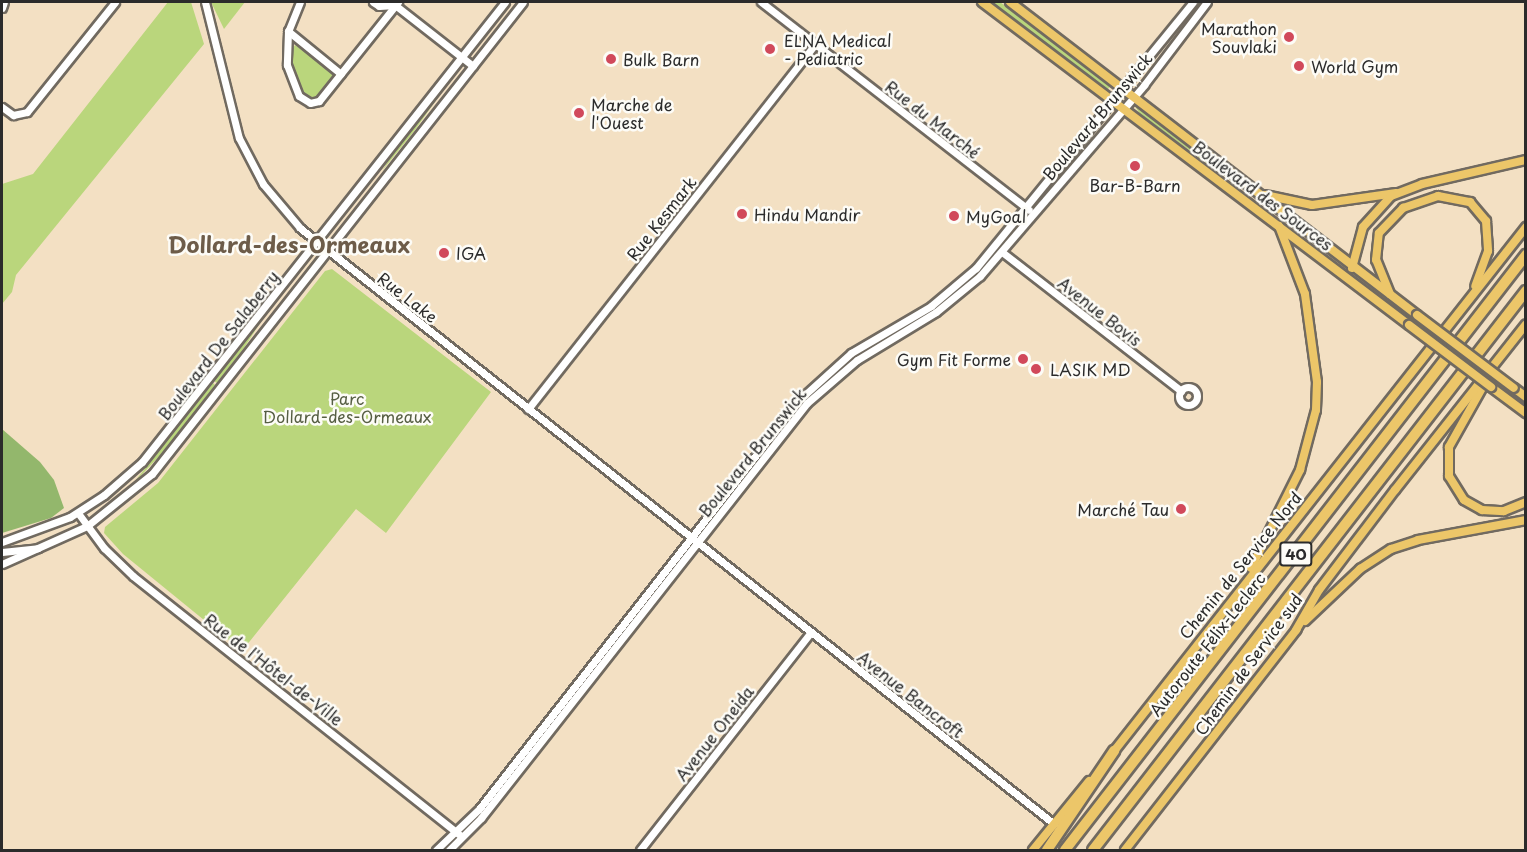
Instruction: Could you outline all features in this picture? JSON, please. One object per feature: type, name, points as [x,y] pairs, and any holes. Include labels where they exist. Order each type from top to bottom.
[{"type":"highway","name":"Autoroute Félix-Leclerc","points":[[1065,850],[1526,255]]},
{"type":"highway","name":"40","points":[[1093,850],[1526,291]]},
{"type":"highway","points":[[1047,850],[1114,751]]},
{"type":"main road","name":"Boulevard des Sources","points":[[982,2],[1526,413]]},
{"type":"main road","name":"Boulevard des Sources","points":[[1010,2],[1526,397]]},
{"type":"main road","points":[[1263,195],[1312,205],[1397,193],[1526,160]]},
{"type":"main road","points":[[1351,280],[1352,265],[1367,221],[1397,193]]},
{"type":"main road","points":[[1390,294],[1376,260],[1382,229],[1412,203],[1448,196],[1475,206],[1488,227],[1486,258],[1470,297]]},
{"type":"main road","points":[[1242,584],[1300,470],[1316,410],[1317,382],[1305,294],[1279,225]]},
{"type":"main road","name":"Chemin de Service Nord","points":[[1033,850],[1114,751],[1242,584],[1526,227]]},
{"type":"main road","name":"Chemin de Service sud","points":[[1125,850],[1296,630],[1326,581],[1526,324]]},
{"type":"main road","points":[[1494,366],[1451,441],[1447,470],[1459,495],[1475,507],[1504,511],[1526,502]]},
{"type":"main road","points":[[1296,630],[1360,569],[1391,549],[1418,540],[1526,520]]},
{"type":"street","points":[[2,107],[13,115],[27,112],[115,2]]},
{"type":"street","name":"Rue Lake","points":[[205,2],[243,147],[278,204],[327,252],[751,587]]},
{"type":"street","points":[[300,2],[288,31],[287,65],[291,82],[305,102],[319,101],[396,3]]},
{"type":"street","points":[[373,2],[379,6],[396,3],[473,66]]},
{"type":"street","name":"Boulevard De Salaberry","points":[[2,542],[37,532],[78,513],[116,486],[154,448],[505,2]]},
{"type":"street","name":"Boulevard De Salaberry","points":[[2,564],[87,526],[126,498],[157,468],[523,2]]},
{"type":"street","name":"Rue du Marché","points":[[761,2],[1033,213]]},
{"type":"street","name":"Boulevard Brunswick","points":[[449,850],[463,838],[817,381],[857,349],[953,289],[986,258],[1193,2]]},
{"type":"street","name":"Boulevard Brunswick","points":[[436,850],[479,809],[694,540],[821,389],[861,357],[956,298],[1002,252],[1134,97],[1207,2]]},
{"type":"street","points":[[288,31],[341,74]]},
{"type":"street","name":"Rue Kesmark","points":[[528,409],[815,44]]},
{"type":"street","name":"Avenue Bovis","points":[[1002,252],[1181,391]]},
{"type":"street","name":"Rue de l'Hôtel-de-Ville","points":[[78,513],[133,576],[463,838]]},
{"type":"street","name":"Boulevard De Salaberry","points":[[2,552],[44,547]]},
{"type":"street","name":"Avenue Bancroft","points":[[751,587],[1054,824]]},
{"type":"street","name":"Avenue Oneida","points":[[640,850],[810,633]]},
{"type":"green space","points":[[168,2],[191,2],[204,44],[16,275],[12,292],[2,304],[2,184],[33,174]]},
{"type":"green space","points":[[211,2],[245,2],[224,29]]},
{"type":"green space","points":[[992,2],[1000,2],[1110,87],[1107,90]]},
{"type":"green space","points":[[295,45],[333,71],[333,78],[315,98],[306,98],[294,75],[290,53]]},
{"type":"green space","points":[[448,83],[415,130],[382,171],[395,150]]},
{"type":"green space","points":[[1134,105],[1206,161],[1241,188],[1140,114]]},
{"type":"green space","name":"Parc Dollard-des-Ormeaux","points":[[332,269],[491,392],[386,533],[356,509],[242,651],[123,554],[104,533],[105,527],[158,483],[325,271]]},
{"type":"green space","points":[[267,312],[244,348],[217,383],[214,381]]},
{"type":"green space","points":[[213,383],[215,385],[166,449],[131,486]]},
{"type":"green space","points":[[2,429],[40,462],[54,480],[64,508],[51,518],[2,533]]},
{"type":"place","name":"Marathon Souvlaki","points":[[1289,37]]},
{"type":"place","name":"ELNA Medical - Pediatric","points":[[770,49]]},
{"type":"place","name":"Bulk Barn","points":[[611,59]]},
{"type":"place","name":"World Gym","points":[[1299,66]]},
{"type":"place","name":"Marche de l'Ouest","points":[[579,113]]},
{"type":"place","name":"Bar-B-Barn","points":[[1135,166]]},
{"type":"place","name":"Hindu Mandir","points":[[742,214]]},
{"type":"place","name":"MyGoal","points":[[954,216]]},
{"type":"place","name":"IGA","points":[[444,253]]},
{"type":"place","name":"Gym Fit Forme","points":[[1023,359]]},
{"type":"place","name":"LASIK MD","points":[[1036,369]]},
{"type":"place","name":"Marché Tau","points":[[1181,509]]},
{"type":"district","name":"Dollard-des-Ormeaux","points":[[289,244]]}]
